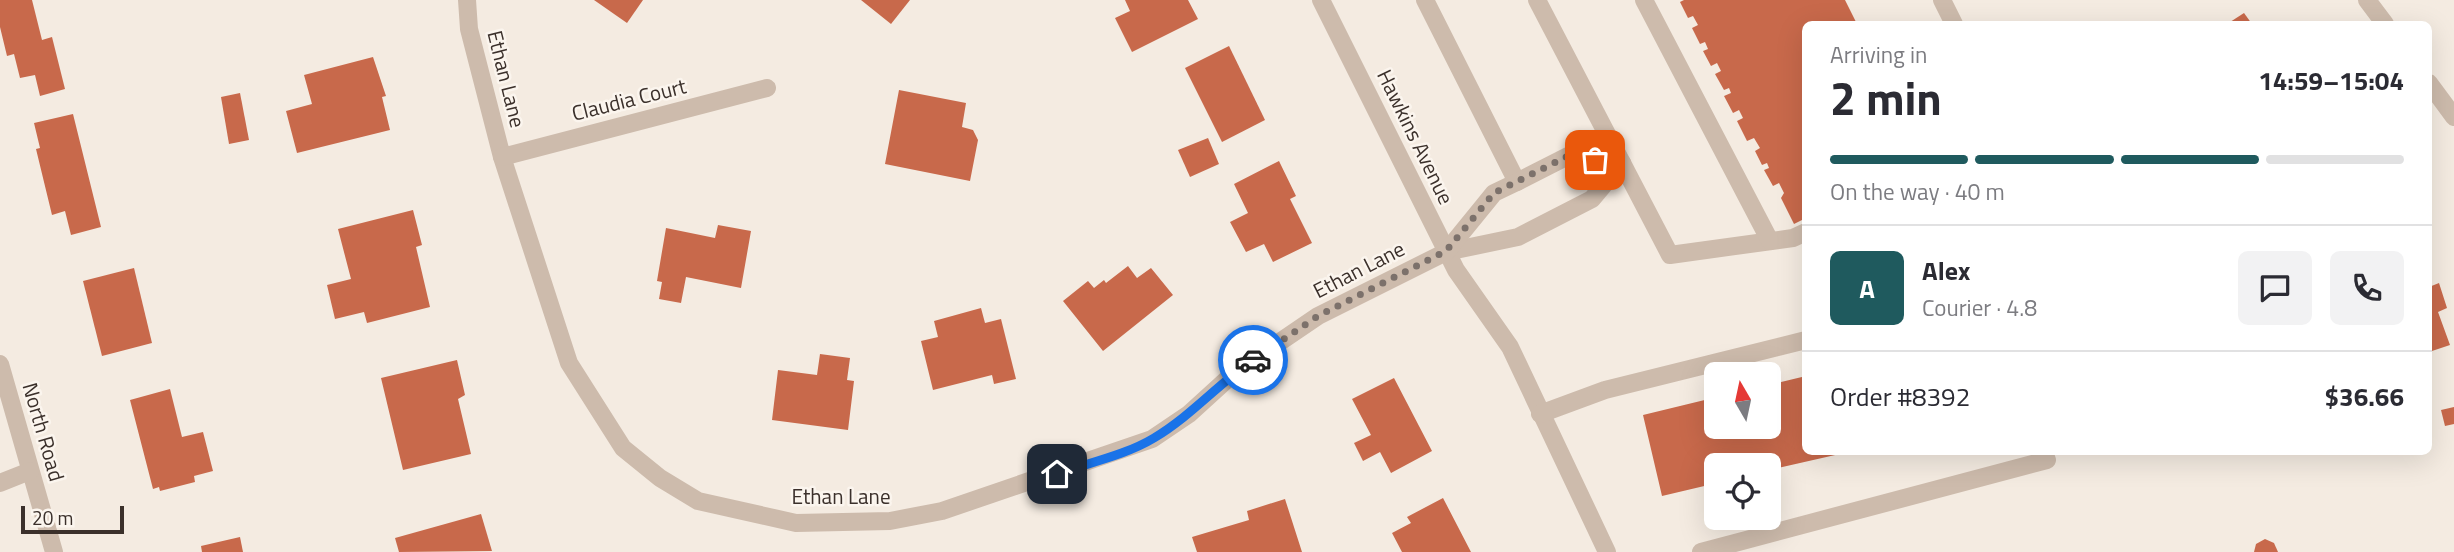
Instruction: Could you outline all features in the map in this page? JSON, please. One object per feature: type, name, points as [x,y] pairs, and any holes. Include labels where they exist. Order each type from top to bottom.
[{"type":"street","name":"Ethan Lane","points":[[467,0],[469,29],[502,157],[569,363],[623,448],[660,478],[698,501],[796,523],[891,521],[942,511],[1152,439],[1189,414],[1234,373],[1318,316],[1446,251]]},
{"type":"street","name":"Hawkins Avenue","points":[[1321,0],[1455,270],[1510,347],[1607,552]]},
{"type":"street","points":[[1426,0],[1517,182]]},
{"type":"street","points":[[1537,0],[1670,255],[1793,238],[1802,234]]},
{"type":"street","points":[[1644,0],[1770,241]]},
{"type":"street","points":[[1942,0],[1952,21]]},
{"type":"street","points":[[2367,0],[2383,21]]},
{"type":"street","points":[[2432,87],[2454,117]]},
{"type":"street","name":"Claudia Court","points":[[502,157],[767,88]]},
{"type":"street","points":[[1446,251],[1494,193],[1568,156],[1622,163]]},
{"type":"street","points":[[1446,251],[1518,237],[1592,199],[1622,163]]},
{"type":"street","points":[[1540,414],[1605,390],[1802,341]]},
{"type":"street","name":"North Road","points":[[0,364],[54,552]]},
{"type":"street","points":[[1702,552],[2047,460]]},
{"type":"street","points":[[0,484],[30,471]]},
{"type":"building","points":[[0,0],[32,0],[42,40],[52,37],[65,89],[40,96],[35,75],[20,78],[14,54],[7,56],[0,27]]},
{"type":"building","points":[[594,0],[643,0],[627,23]]},
{"type":"building","points":[[861,0],[910,0],[891,24]]},
{"type":"building","points":[[1125,0],[1188,0],[1198,19],[1132,52],[1115,18],[1130,11]]},
{"type":"building","points":[[1845,0],[1856,21],[1802,21],[1802,220],[1794,224],[1781,198],[1784,193],[1779,183],[1773,186],[1764,170],[1769,168],[1767,163],[1762,165],[1755,151],[1760,148],[1754,138],[1747,141],[1737,121],[1743,118],[1739,110],[1733,113],[1724,96],[1731,93],[1729,88],[1724,90],[1715,74],[1721,71],[1717,63],[1711,66],[1703,51],[1708,49],[1705,42],[1700,44],[1692,28],[1698,25],[1693,16],[1688,18],[1680,2]]},
{"type":"building","points":[[2244,13],[2250,21],[2232,21]]},
{"type":"building","points":[[1229,46],[1265,120],[1222,142],[1185,68]]},
{"type":"building","points":[[373,57],[386,96],[382,97],[390,130],[297,153],[286,111],[312,104],[304,75]]},
{"type":"building","points":[[899,90],[966,103],[962,127],[973,130],[978,140],[970,181],[885,164]]},
{"type":"building","points":[[240,93],[249,140],[229,144],[221,97]]},
{"type":"building","points":[[73,114],[101,227],[71,235],[65,211],[52,215],[36,149],[40,148],[34,123]]},
{"type":"building","points":[[1208,138],[1219,164],[1190,177],[1178,150]]},
{"type":"building","points":[[1279,161],[1296,196],[1290,199],[1312,243],[1273,262],[1264,244],[1246,252],[1230,222],[1248,213],[1234,184]]},
{"type":"building","points":[[413,210],[422,245],[416,247],[430,307],[367,323],[364,312],[335,319],[327,285],[351,279],[338,229]]},
{"type":"building","points":[[718,225],[751,231],[741,288],[686,277],[681,303],[659,299],[662,282],[657,281],[666,228],[715,238]]},
{"type":"building","points":[[1128,266],[1137,278],[1151,268],[1173,295],[1103,351],[1063,301],[1088,281],[1094,288],[1104,280],[1106,283]]},
{"type":"building","points":[[134,268],[152,343],[102,356],[83,281]]},
{"type":"building","points":[[2439,283],[2447,308],[2438,312],[2450,345],[2432,351],[2432,286]]},
{"type":"building","points":[[981,308],[985,323],[1001,319],[1016,379],[994,384],[992,375],[933,390],[921,341],[938,337],[934,321]]},
{"type":"building","points":[[820,354],[850,358],[847,380],[854,381],[848,430],[772,420],[778,370],[817,375]]},
{"type":"building","points":[[457,360],[465,395],[458,399],[471,454],[403,470],[381,378]]},
{"type":"building","points":[[1802,377],[1802,455],[1835,455],[1781,467],[1781,453],[1704,453],[1704,486],[1662,496],[1643,415],[1704,400],[1704,439],[1782,439],[1782,382]]},
{"type":"building","points":[[1394,378],[1432,451],[1391,473],[1380,452],[1363,461],[1354,443],[1371,435],[1352,399]]},
{"type":"building","points":[[170,389],[182,437],[203,432],[213,471],[194,476],[195,482],[160,491],[159,487],[153,489],[130,400]]},
{"type":"building","points":[[2454,407],[2454,424],[2445,426],[2441,410]]},
{"type":"building","points":[[1443,498],[1471,552],[1402,552],[1392,533],[1411,523],[1407,517]]},
{"type":"building","points":[[1285,499],[1302,552],[1197,552],[1192,537],[1249,520],[1247,511]]},
{"type":"building","points":[[481,514],[492,551],[399,552],[395,538]]},
{"type":"building","points":[[240,537],[243,552],[202,552],[201,546]]},
{"type":"building","points":[[2265,539],[2274,543],[2278,552],[2254,552],[2256,544]]},
{"type":"way so far","points":[[1253,360],[1318,316],[1446,251],[1494,193],[1568,156],[1595,160]]},
{"type":"route","points":[[1057,474],[1152,439],[1189,414],[1234,373],[1253,360]]}]
